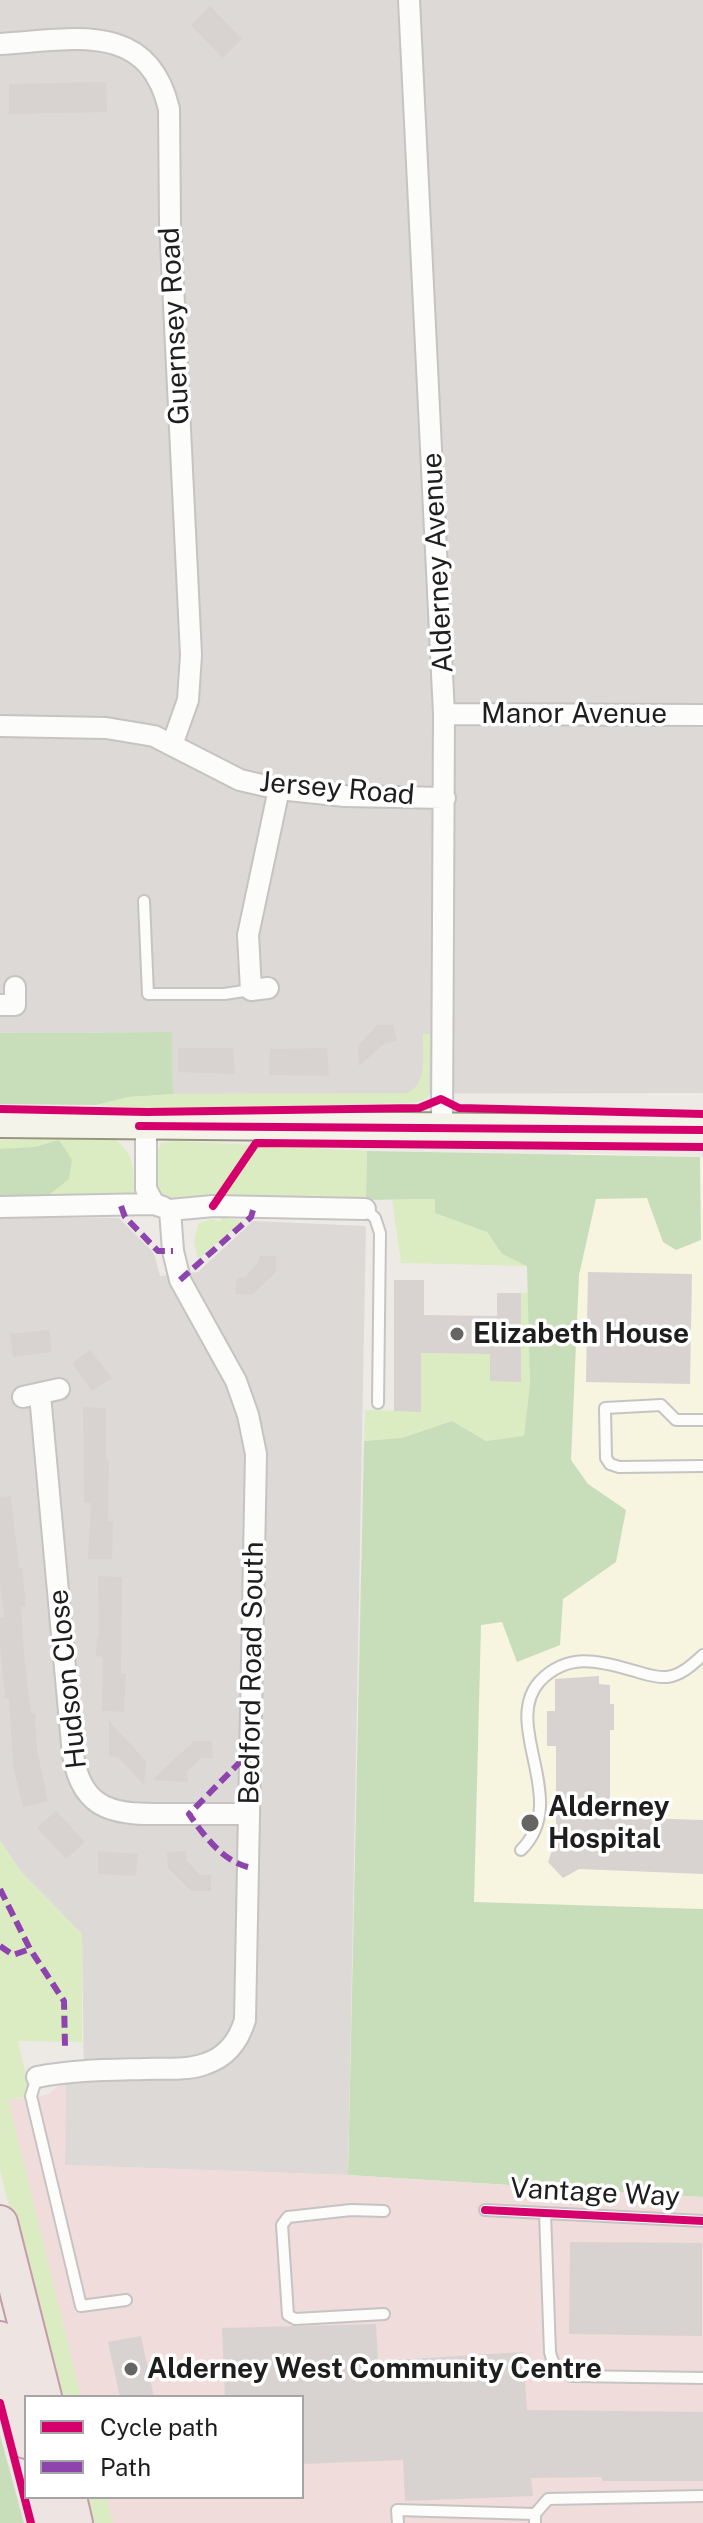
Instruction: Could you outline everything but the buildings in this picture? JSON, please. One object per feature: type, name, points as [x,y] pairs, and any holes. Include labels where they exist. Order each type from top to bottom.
[{"type":"highway","points":[[0,2223],[43,2395]]},
{"type":"highway","points":[[0,2339],[24,2433]]},
{"type":"highway","points":[[41,2499],[47,2523]]},
{"type":"highway","points":[[69,2499],[75,2523]]},
{"type":"main road","points":[[0,1123],[703,1130]]},
{"type":"street","name":"Alderney Avenue","points":[[409,0],[444,714],[442,1127]]},
{"type":"street","name":"Guernsey Road","points":[[0,44],[104,40],[143,58],[159,79],[169,109],[170,223],[191,655],[188,700],[172,745]]},
{"type":"street","name":"Manor Avenue","points":[[444,714],[703,715]]},
{"type":"street","name":"Jersey Road","points":[[0,726],[106,728],[154,736],[240,780],[279,789],[345,796],[445,798]]},
{"type":"street","points":[[260,989],[248,935],[279,789]]},
{"type":"street","name":"Bedford Road South","points":[[37,2077],[71,2071],[184,2068],[204,2064],[230,2049],[241,2035],[245,2020],[256,1454],[248,1415],[236,1381],[180,1280],[162,1207],[146,1189],[146,1126]]},
{"type":"street","points":[[0,1207],[365,1209]]},
{"type":"street","name":"Hudson Close","points":[[41,1394],[73,1755],[81,1784],[101,1805],[123,1813],[249,1814]]},
{"type":"lane","points":[[144,901],[148,994],[224,994],[260,989]]},
{"type":"lane","points":[[365,1209],[375,1218],[380,1233],[378,1403]]},
{"type":"lane","points":[[703,1420],[676,1420],[661,1405],[605,1408],[606,1458],[610,1464],[619,1467],[703,1466]]},
{"type":"lane","points":[[521,1850],[531,1840],[539,1819],[541,1793],[528,1721],[531,1696],[539,1683],[558,1665],[588,1661],[607,1663],[655,1677],[670,1677],[682,1672],[703,1655]]},
{"type":"lane","points":[[37,2077],[31,2096],[81,2306],[126,2300]]},
{"type":"lane","points":[[384,2211],[351,2210],[288,2217],[282,2225],[288,2315],[295,2319],[384,2314]]},
{"type":"lane","name":"Vantage Way","points":[[485,2210],[703,2221]]},
{"type":"lane","points":[[545,2213],[553,2364],[571,2376],[703,2378]]},
{"type":"lane","points":[[398,2523],[397,2510],[535,2518],[548,2499],[703,2496]]},
{"type":"shaded area","points":[[0,0],[703,0],[703,1093],[173,1094],[172,1032],[0,1033]]},
{"type":"shaded area","name":"Alderney Hospital","points":[[571,1153],[703,1157],[703,2197],[348,2175],[364,1468],[550,1470]]},
{"type":"shaded area","points":[[0,1217],[119,1218],[154,1253],[160,1276],[198,1272],[253,1221],[366,1226],[348,2175],[64,2165],[66,2080],[84,2078],[82,1934],[22,1873],[0,1841]]},
{"type":"shaded area","points":[[66,2080],[65,2165],[348,2175],[703,2197],[703,2523],[113,2523],[107,2499],[304,2499],[304,2395],[81,2395],[8,2100],[47,2095]]},
{"type":"green space","points":[[172,1032],[173,1094],[128,1097],[96,1105],[0,1104],[0,1033]]},
{"type":"green space","points":[[423,1034],[430,1034],[429,1096],[413,1103],[153,1109],[96,1105],[128,1097],[173,1094],[407,1093],[419,1083]]},
{"type":"green space","points":[[114,1139],[126,1150],[132,1163],[134,1193],[129,1198],[0,1198],[0,1140]]},
{"type":"green space","points":[[59,1140],[72,1160],[69,1179],[45,1198],[0,1198],[0,1149],[35,1147]]},
{"type":"green space","points":[[175,1141],[367,1151],[366,1200],[162,1198],[155,1178],[156,1157],[161,1143]]},
{"type":"green space","name":"Alderney Hospital","points":[[367,1151],[700,1157],[701,1240],[676,1250],[663,1242],[647,1198],[596,1199],[579,1275],[571,1460],[588,1484],[626,1510],[616,1562],[563,1599],[560,1645],[517,1662],[502,1622],[481,1625],[474,1902],[703,1909],[703,2197],[348,2175],[364,1441],[402,1438],[452,1421],[486,1441],[524,1436],[530,1383],[527,1266],[502,1254],[487,1232],[435,1213],[435,1199],[366,1200]]},
{"type":"green space","points":[[436,1199],[435,1213],[487,1232],[502,1254],[528,1266],[401,1263],[392,1200]]},
{"type":"green space","points":[[222,1217],[243,1221],[198,1259],[194,1242],[198,1224],[210,1219],[220,1221]]},
{"type":"green space","points":[[521,1293],[528,1293],[530,1383],[524,1436],[486,1441],[452,1421],[402,1438],[364,1441],[365,1410],[421,1411],[421,1353],[490,1354],[490,1381],[520,1381]]},
{"type":"green space","points":[[0,1841],[22,1873],[82,1934],[82,2042],[18,2041],[31,2096],[8,2100],[81,2395],[56,2395],[0,2170]]},
{"type":"green space","points":[[0,2435],[24,2523],[0,2523]]},
{"type":"green space","points":[[81,2499],[107,2499],[113,2523],[87,2523]]},
{"type":"marked path","points":[[121,1206],[125,1217],[158,1251],[173,1251]]},
{"type":"marked path","points":[[180,1280],[251,1217],[254,1207]]},
{"type":"marked path","points":[[248,1867],[222,1853],[189,1814],[240,1762],[251,1760]]},
{"type":"marked path","points":[[0,1889],[30,1949],[64,2001],[65,2046]]},
{"type":"marked path","points":[[0,1946],[13,1955],[30,1949]]},
{"type":"cycle path","points":[[0,1109],[147,1112],[419,1108],[441,1099],[459,1108],[703,1114]]},
{"type":"cycle path","points":[[139,1126],[703,1130]]},
{"type":"cycle path","points":[[213,1206],[256,1143],[703,1147]]},
{"type":"cycle path","points":[[485,2210],[703,2221]]},
{"type":"cycle path","points":[[0,2403],[24,2496]]},
{"type":"cycle path","points":[[25,2499],[31,2523]]},
{"type":"place","name":"Elizabeth House","points":[[457,1334]]},
{"type":"place","name":"Alderney Hospital","points":[[530,1823]]},
{"type":"place","name":"Alderney West Community Centre","points":[[131,2369]]}]
